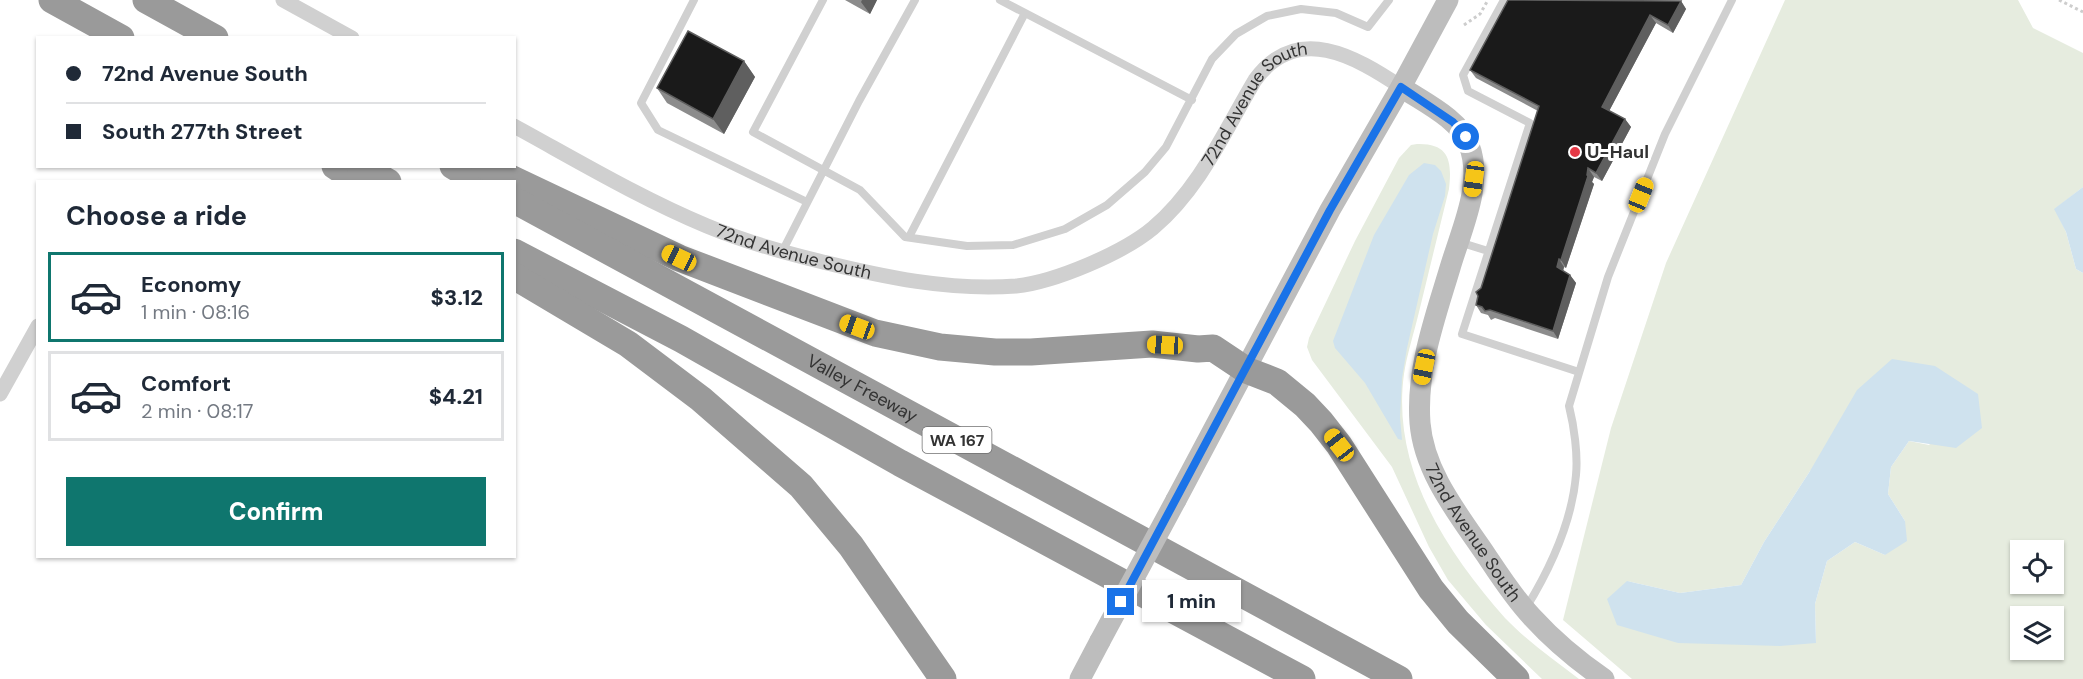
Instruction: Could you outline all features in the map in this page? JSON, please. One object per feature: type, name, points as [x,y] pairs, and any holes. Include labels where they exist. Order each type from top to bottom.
[{"type":"highway","points":[[52,0],[117,36]]},
{"type":"highway","points":[[146,0],[213,36]]},
{"type":"highway","points":[[338,168],[356,180]]},
{"type":"highway","points":[[364,168],[384,180]]},
{"type":"highway","points":[[456,168],[477,180]]},
{"type":"highway","points":[[489,168],[515,180]]},
{"type":"highway","points":[[516,181],[679,258],[875,333],[940,347],[995,351],[1031,352],[1152,344],[1213,348],[1246,370],[1277,382],[1305,405],[1321,422],[1339,445],[1431,590],[1458,622],[1516,679]]},
{"type":"highway","name":"Valley Freeway","points":[[516,201],[1399,679]]},
{"type":"highway","name":"WA 167","points":[[516,253],[681,339],[900,463],[1302,679]]},
{"type":"highway","points":[[516,277],[628,344],[700,399],[801,486],[851,546],[943,679]]},
{"type":"main road","points":[[1080,679],[1330,210],[1448,0]]},
{"type":"main road","name":"72nd Avenue South","points":[[1401,87],[1453,122],[1462,131],[1469,145],[1474,166],[1472,194],[1427,347],[1420,386],[1420,425],[1429,459],[1443,490],[1511,592],[1550,636],[1604,679]]},
{"type":"street","points":[[283,0],[348,36]]},
{"type":"street","name":"72nd Avenue South","points":[[516,127],[656,202],[708,227],[782,252],[903,280],[971,286],[1017,285],[1050,278],[1115,252],[1152,229],[1204,169],[1221,143],[1255,80],[1277,59],[1304,50],[1330,50],[1366,65],[1401,87]]},
{"type":"street","points":[[0,394],[36,330]]},
{"type":"lane","points":[[694,0],[640,103],[658,130],[807,202]]},
{"type":"lane","points":[[823,0],[753,132],[860,190],[905,237],[967,246],[1013,244],[1065,229],[1107,205],[1145,172],[1166,147],[1212,59],[1236,33],[1267,16],[1301,9],[1336,13],[1368,27],[1389,0]]},
{"type":"lane","points":[[782,252],[859,101],[915,0]]},
{"type":"lane","points":[[1000,0],[1192,100]]},
{"type":"lane","points":[[1504,0],[1463,75],[1468,91],[1530,123],[1462,334],[1579,372]]},
{"type":"lane","points":[[1525,609],[1563,536],[1576,474],[1573,424],[1569,406],[1608,277],[1665,134],[1732,0]]},
{"type":"lane","points":[[909,237],[1025,13]]},
{"type":"lane","points":[[1458,241],[1488,251]]},
{"type":"path","points":[[1464,25],[1480,15],[1488,0]]},
{"type":"path","points":[[2059,0],[2083,12]]},
{"type":"shaded area","points":[[1785,0],[2018,0],[2033,28],[2083,53],[2083,187],[2055,209],[2066,232],[2076,269],[2083,273],[2083,679],[1632,679],[1563,620],[1611,428],[1666,263]],"holes":[[[1978,394],[1929,445],[1909,441],[1891,467],[1888,494],[1905,521],[1885,555],[1855,542],[1827,561],[1815,604],[1816,643],[1627,581],[1680,593],[1741,585],[1764,542],[1810,471]]]},
{"type":"shaded area","points":[[1411,145],[1436,147],[1442,151],[1450,170],[1449,189],[1404,374],[1402,409],[1406,442],[1415,475],[1444,536],[1462,565],[1483,592],[1522,635],[1579,679],[1542,679],[1486,625],[1448,580],[1429,547],[1392,467],[1312,360],[1307,347],[1309,338],[1355,241],[1399,158]]},
{"type":"water","points":[[1424,163],[1435,165],[1441,171],[1446,184],[1445,196],[1433,234],[1407,348],[1402,378],[1400,417],[1402,440],[1398,439],[1365,383],[1335,348],[1333,341],[1374,235],[1409,175]]},
{"type":"water","points":[[2083,187],[2083,273],[2076,269],[2066,232],[2054,209]]},
{"type":"water","points":[[1892,359],[1935,366],[1978,394],[1982,428],[1956,448],[1909,441],[1891,467],[1888,494],[1905,521],[1907,541],[1885,555],[1855,542],[1827,561],[1815,604],[1816,643],[1780,646],[1678,643],[1617,625],[1607,599],[1627,581],[1680,593],[1741,585],[1764,542],[1810,471],[1857,390]]},
{"type":"building","name":"U-Haul","points":[[1508,0],[1681,1],[1668,25],[1650,15],[1602,107],[1625,119],[1596,173],[1588,168],[1588,176],[1557,267],[1570,275],[1553,331],[1490,310],[1485,311],[1476,305],[1478,296],[1476,292],[1481,288],[1539,106],[1470,70]]},
{"type":"building","points":[[688,31],[744,61],[713,119],[657,88]]},
{"type":"place","name":"U-Haul","points":[[1575,152]]},
{"type":"route","points":[[1121,602],[1330,210],[1401,87],[1453,122],[1466,137]]}]
